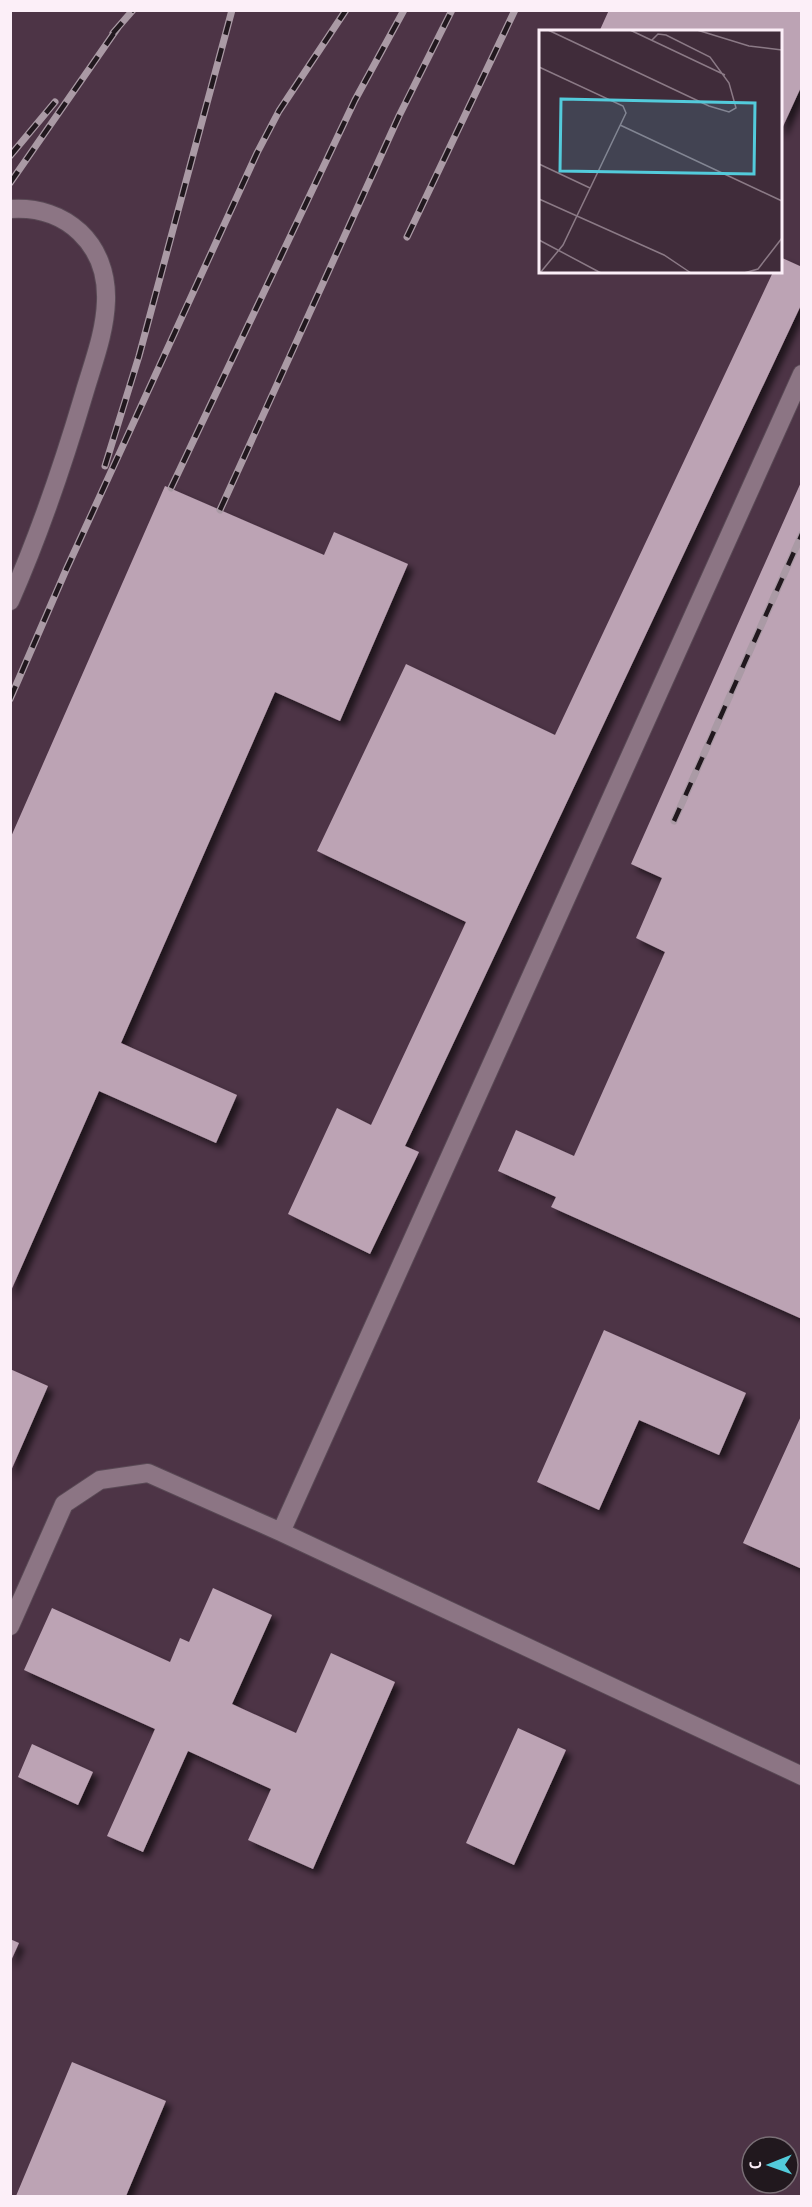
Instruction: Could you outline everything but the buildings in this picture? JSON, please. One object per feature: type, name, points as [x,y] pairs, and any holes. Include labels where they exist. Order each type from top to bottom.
[{"type":"lane","points":[[10,209],[25,208],[45,212],[66,219],[81,232],[101,269],[106,298],[104,327],[61,470],[44,521],[10,601]]},
{"type":"lane","points":[[282,1532],[801,374]]},
{"type":"lane","points":[[10,1626],[64,1504],[100,1480],[148,1473],[282,1532],[801,1776]]},
{"type":"shaded area","points":[[11,11],[801,11],[801,2196],[11,2196]]},
{"type":"railway","points":[[113,33],[133,10]]},
{"type":"railway","points":[[105,466],[139,356],[232,10]]},
{"type":"railway","points":[[10,699],[66,570],[257,153],[279,111],[346,10]]},
{"type":"railway","points":[[171,488],[355,100],[404,10]]},
{"type":"railway","points":[[220,510],[399,116],[452,10]]},
{"type":"railway","points":[[407,237],[515,10]]},
{"type":"railway","points":[[10,183],[119,26]]},
{"type":"railway","points":[[10,156],[55,102]]},
{"type":"railway","points":[[674,821],[802,534]]}]
